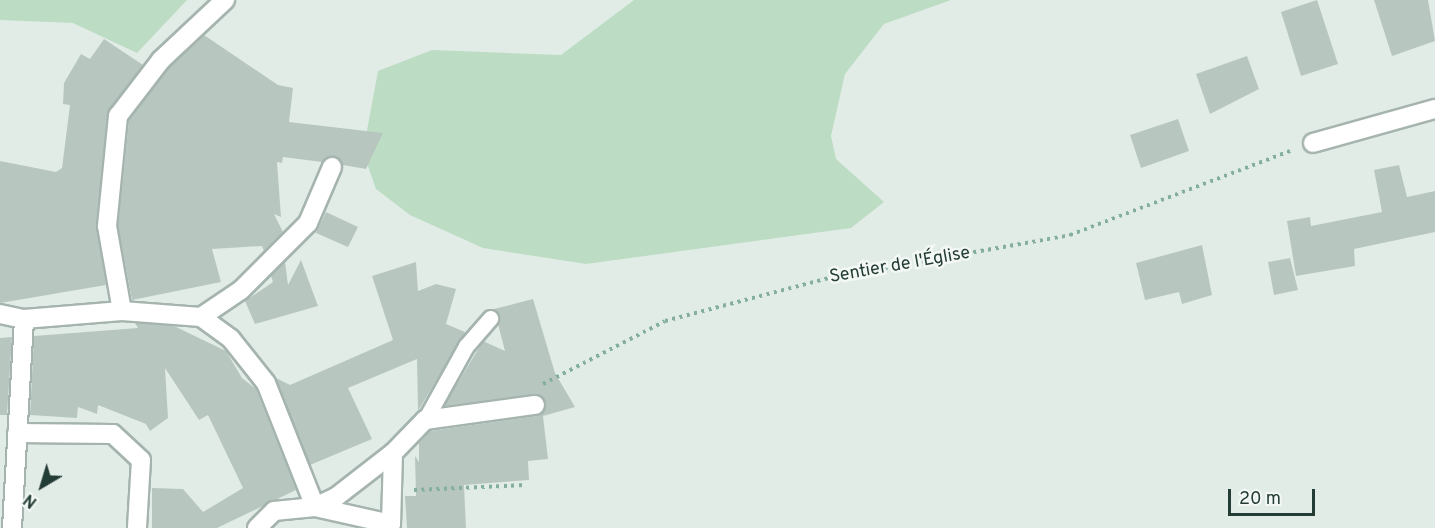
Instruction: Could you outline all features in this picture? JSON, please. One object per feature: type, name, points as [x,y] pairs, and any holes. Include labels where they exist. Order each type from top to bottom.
[{"type":"street","points":[[205,19],[212,0]]},
{"type":"street","points":[[122,311],[106,226],[118,116],[161,60],[225,0]]},
{"type":"street","points":[[1313,143],[1435,109]]},
{"type":"street","points":[[201,317],[241,290],[308,223],[332,167]]},
{"type":"street","points":[[0,314],[24,319],[122,311],[201,317],[231,339],[266,383],[315,507]]},
{"type":"street","points":[[12,528],[24,319]]},
{"type":"street","points":[[315,507],[393,453],[425,420],[535,405]]},
{"type":"street","points":[[17,433],[113,434],[141,459],[137,528]]},
{"type":"street","points":[[257,528],[274,511],[315,507],[392,526],[393,453]]},
{"type":"lane","points":[[425,420],[465,346],[490,318]]},
{"type":"path","name":"Sentier de l'Église","points":[[535,405],[541,385],[665,321],[833,277],[1070,235],[1313,143]]},
{"type":"path","points":[[392,489],[448,493],[526,485]]},
{"type":"green space","points":[[0,0],[187,0],[137,53],[73,23],[0,20]]},
{"type":"green space","points":[[634,0],[951,0],[884,24],[845,74],[831,136],[836,159],[884,202],[851,228],[586,264],[483,248],[410,215],[376,189],[363,152],[378,71],[432,50],[561,55]]},
{"type":"building","points":[[1317,0],[1338,64],[1301,76],[1281,12]]},
{"type":"building","points":[[1374,0],[1428,0],[1435,41],[1392,56]]},
{"type":"building","points":[[204,35],[278,85],[293,88],[289,122],[383,133],[366,169],[343,165],[331,156],[322,162],[283,157],[282,163],[277,162],[281,217],[274,214],[283,232],[264,251],[262,246],[212,249],[221,282],[132,300],[118,226],[129,120],[169,68]]},
{"type":"building","points":[[104,39],[143,65],[107,115],[96,225],[106,285],[0,303],[0,161],[56,172],[62,168],[70,105],[63,104],[64,83],[81,54],[90,59]]},
{"type":"building","points":[[1247,56],[1259,89],[1210,114],[1196,74]]},
{"type":"building","points":[[1178,119],[1189,151],[1141,168],[1130,135]]},
{"type":"building","points":[[1399,165],[1407,197],[1435,191],[1435,232],[1354,249],[1355,266],[1296,276],[1287,221],[1310,217],[1311,226],[1382,212],[1374,170]]},
{"type":"building","points":[[326,212],[358,227],[348,247],[316,233]]},
{"type":"building","points":[[1202,245],[1212,295],[1182,304],[1179,292],[1145,300],[1136,263]]},
{"type":"building","points":[[1290,258],[1298,290],[1274,295],[1268,262]]},
{"type":"building","points":[[301,260],[318,306],[255,324],[245,301],[273,282],[271,276],[285,262],[288,285]]},
{"type":"building","points":[[416,262],[418,291],[436,284],[456,289],[446,324],[465,332],[418,411],[417,359],[348,388],[372,439],[310,465],[276,378],[290,385],[393,340],[372,276]]},
{"type":"building","points":[[533,299],[555,373],[575,407],[543,416],[548,459],[528,461],[529,480],[464,485],[466,528],[407,528],[405,496],[416,496],[415,456],[419,462],[419,443],[430,431],[537,416],[545,410],[544,399],[534,394],[444,406],[483,341],[505,351],[494,309]]},
{"type":"building","points":[[135,323],[174,326],[226,351],[242,378],[256,389],[296,490],[217,528],[152,528],[152,488],[183,489],[203,512],[243,488],[208,415],[199,420],[165,368],[168,418],[150,431],[146,424],[98,405],[97,414],[78,407],[77,418],[30,415],[34,336],[138,328]]},
{"type":"building","points":[[12,337],[7,415],[0,415],[0,338]]}]
